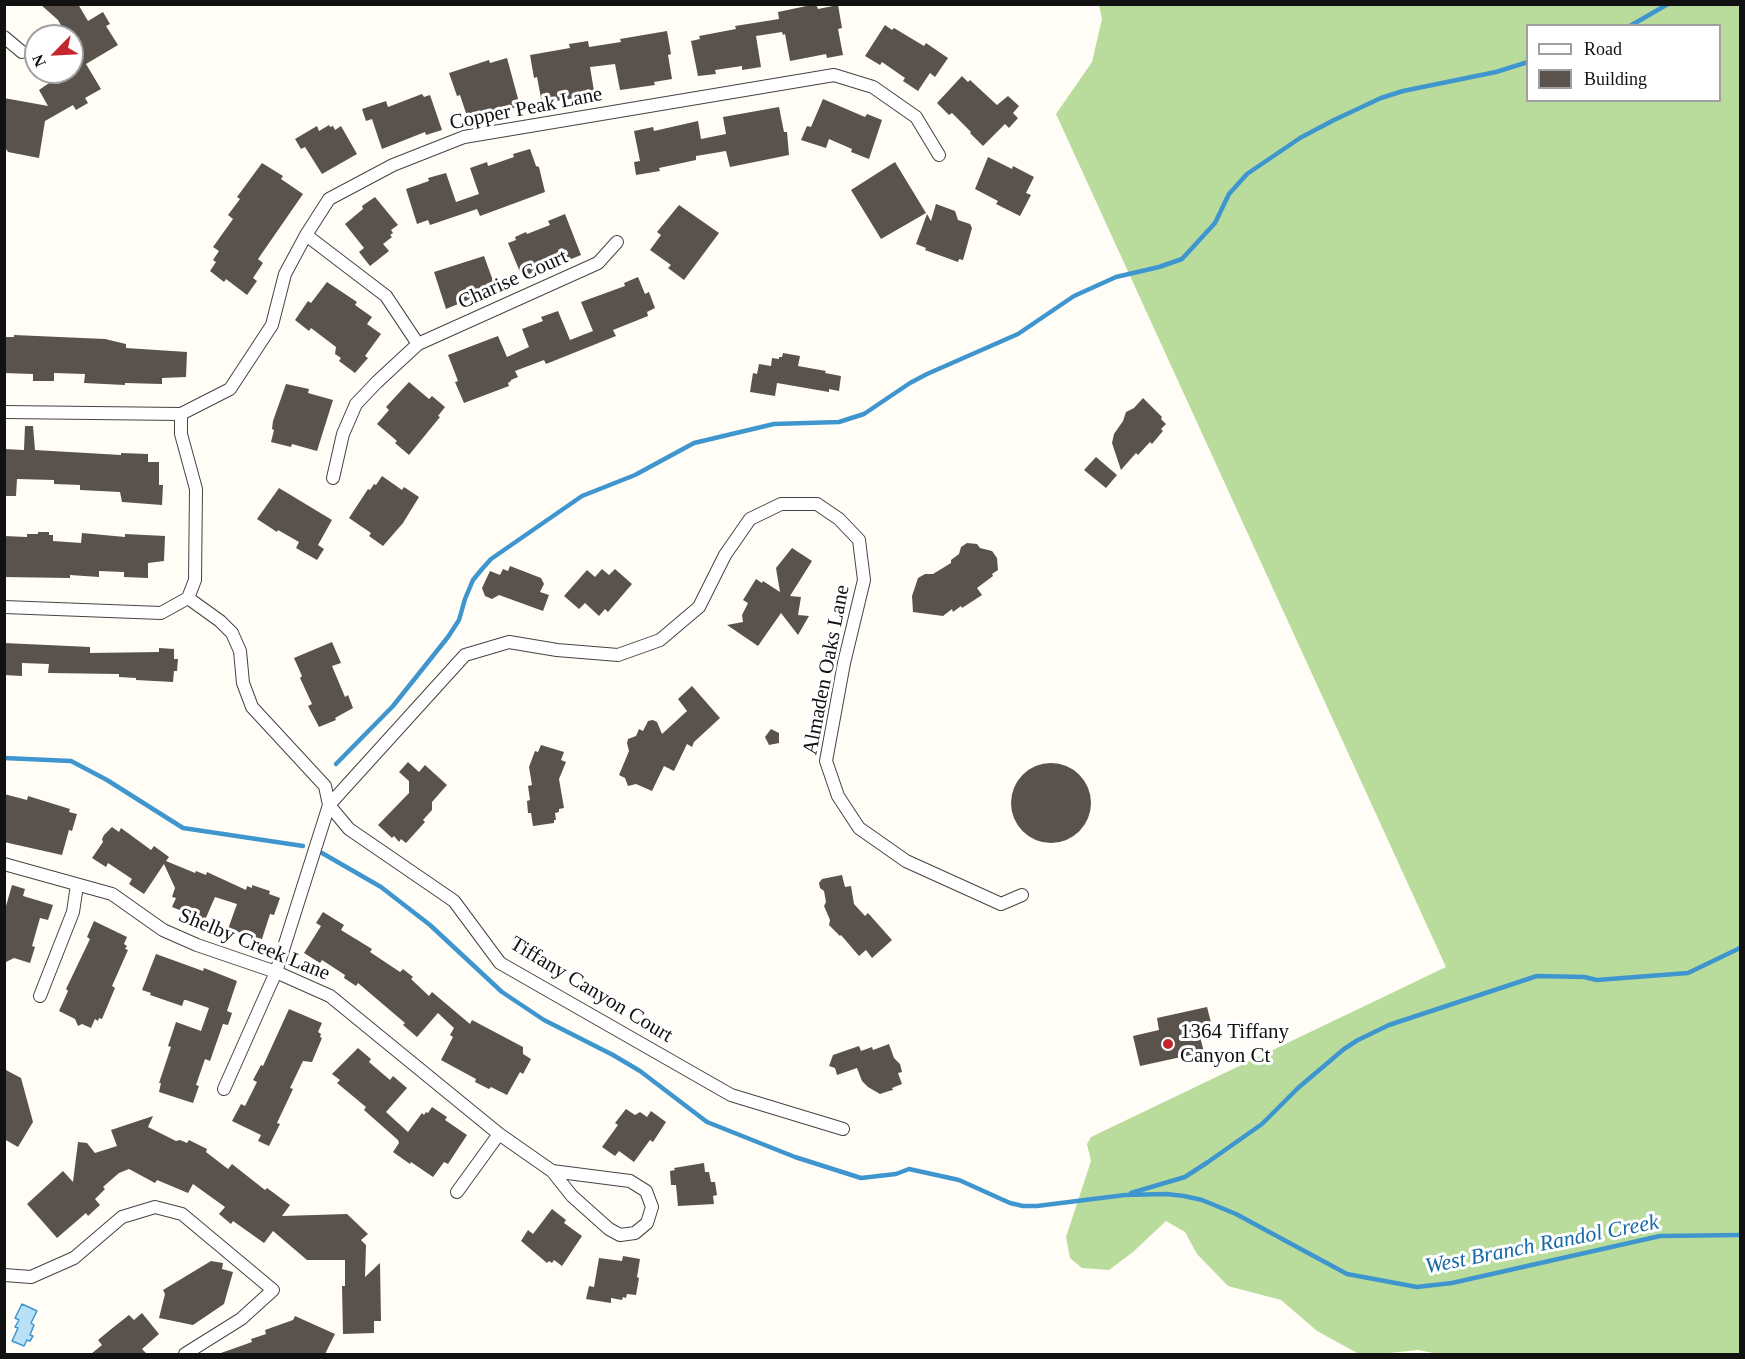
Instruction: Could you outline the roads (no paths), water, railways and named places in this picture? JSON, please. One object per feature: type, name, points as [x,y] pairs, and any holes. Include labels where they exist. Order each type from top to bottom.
[{"type":"street","points":[[4,37],[22,52]]},
{"type":"street","name":"Copper Peak Lane","points":[[4,412],[181,414],[230,389],[272,325],[285,274],[329,199],[393,165],[464,137],[834,75],[873,87],[916,117],[939,155]]},
{"type":"street","points":[[306,235],[386,296],[418,344]]},
{"type":"street","name":"Charise Court","points":[[333,478],[343,434],[356,404],[376,382],[418,344],[598,263],[617,242]]},
{"type":"street","points":[[4,607],[161,613],[188,598],[195,580],[196,489],[181,434],[181,414]]},
{"type":"street","name":"Almaden Oaks Lane","points":[[329,805],[465,656],[509,642],[557,650],[618,655],[660,640],[699,607],[725,555],[750,519],[781,504],[817,504],[839,519],[859,540],[864,580],[844,663],[826,761],[838,796],[859,828],[906,861],[1001,904],[1022,895]]},
{"type":"street","name":"Tiffany Canyon Court","points":[[188,598],[220,621],[232,633],[240,651],[243,683],[252,707],[325,786],[329,805],[349,830],[454,901],[500,963],[731,1095],[843,1129]]},
{"type":"street","points":[[224,1089],[276,972],[329,805]]},
{"type":"street","name":"Shelby Creek Lane","points":[[4,864],[112,894],[163,930],[197,945],[276,972],[330,996],[500,1134],[552,1171],[572,1196],[609,1229],[620,1235],[635,1233],[646,1222],[652,1207],[646,1191],[630,1181],[552,1171]]},
{"type":"street","points":[[40,996],[73,912],[77,885]]},
{"type":"street","points":[[457,1192],[500,1134]]},
{"type":"street","points":[[4,1275],[31,1277],[74,1258],[122,1217],[155,1207],[182,1214],[273,1290],[241,1320],[185,1354]]},
{"type":"water","points":[[22,1304],[37,1311],[31,1323],[34,1325],[30,1335],[33,1336],[24,1346],[12,1341],[18,1328],[15,1327],[19,1320],[15,1318]]},
{"type":"waterway","points":[[1633,24],[1668,4]]},
{"type":"waterway","points":[[336,764],[393,706],[448,637],[459,620],[473,580],[491,559],[582,496],[635,475],[694,443],[774,424],[839,422],[864,414],[927,374],[1018,334],[1074,296],[1116,277],[1182,259],[1215,223],[1229,194],[1247,174],[1300,138],[1381,98],[1403,91],[1496,72],[1526,63]]},
{"type":"waterway","name":"West Branch Randol Creek","points":[[4,758],[71,761],[107,780],[183,828],[303,846]]},
{"type":"waterway","name":"West Branch Randol Creek","points":[[322,853],[381,887],[430,925],[502,992],[544,1020],[640,1071],[707,1122],[795,1157],[861,1178],[896,1174],[909,1169],[959,1180],[1010,1203],[1023,1206],[1125,1195],[1184,1196],[1202,1200],[1236,1214],[1347,1274],[1417,1287],[1452,1283],[1660,1236],[1740,1235]]},
{"type":"waterway","points":[[1131,1193],[1185,1177],[1262,1124],[1298,1088],[1344,1049],[1389,1025],[1537,976],[1584,977],[1597,980],[1688,973],[1740,948]]},
{"type":"place","name":"1364 Tiffany Canyon Ct","points":[[1168,1044]]}]
